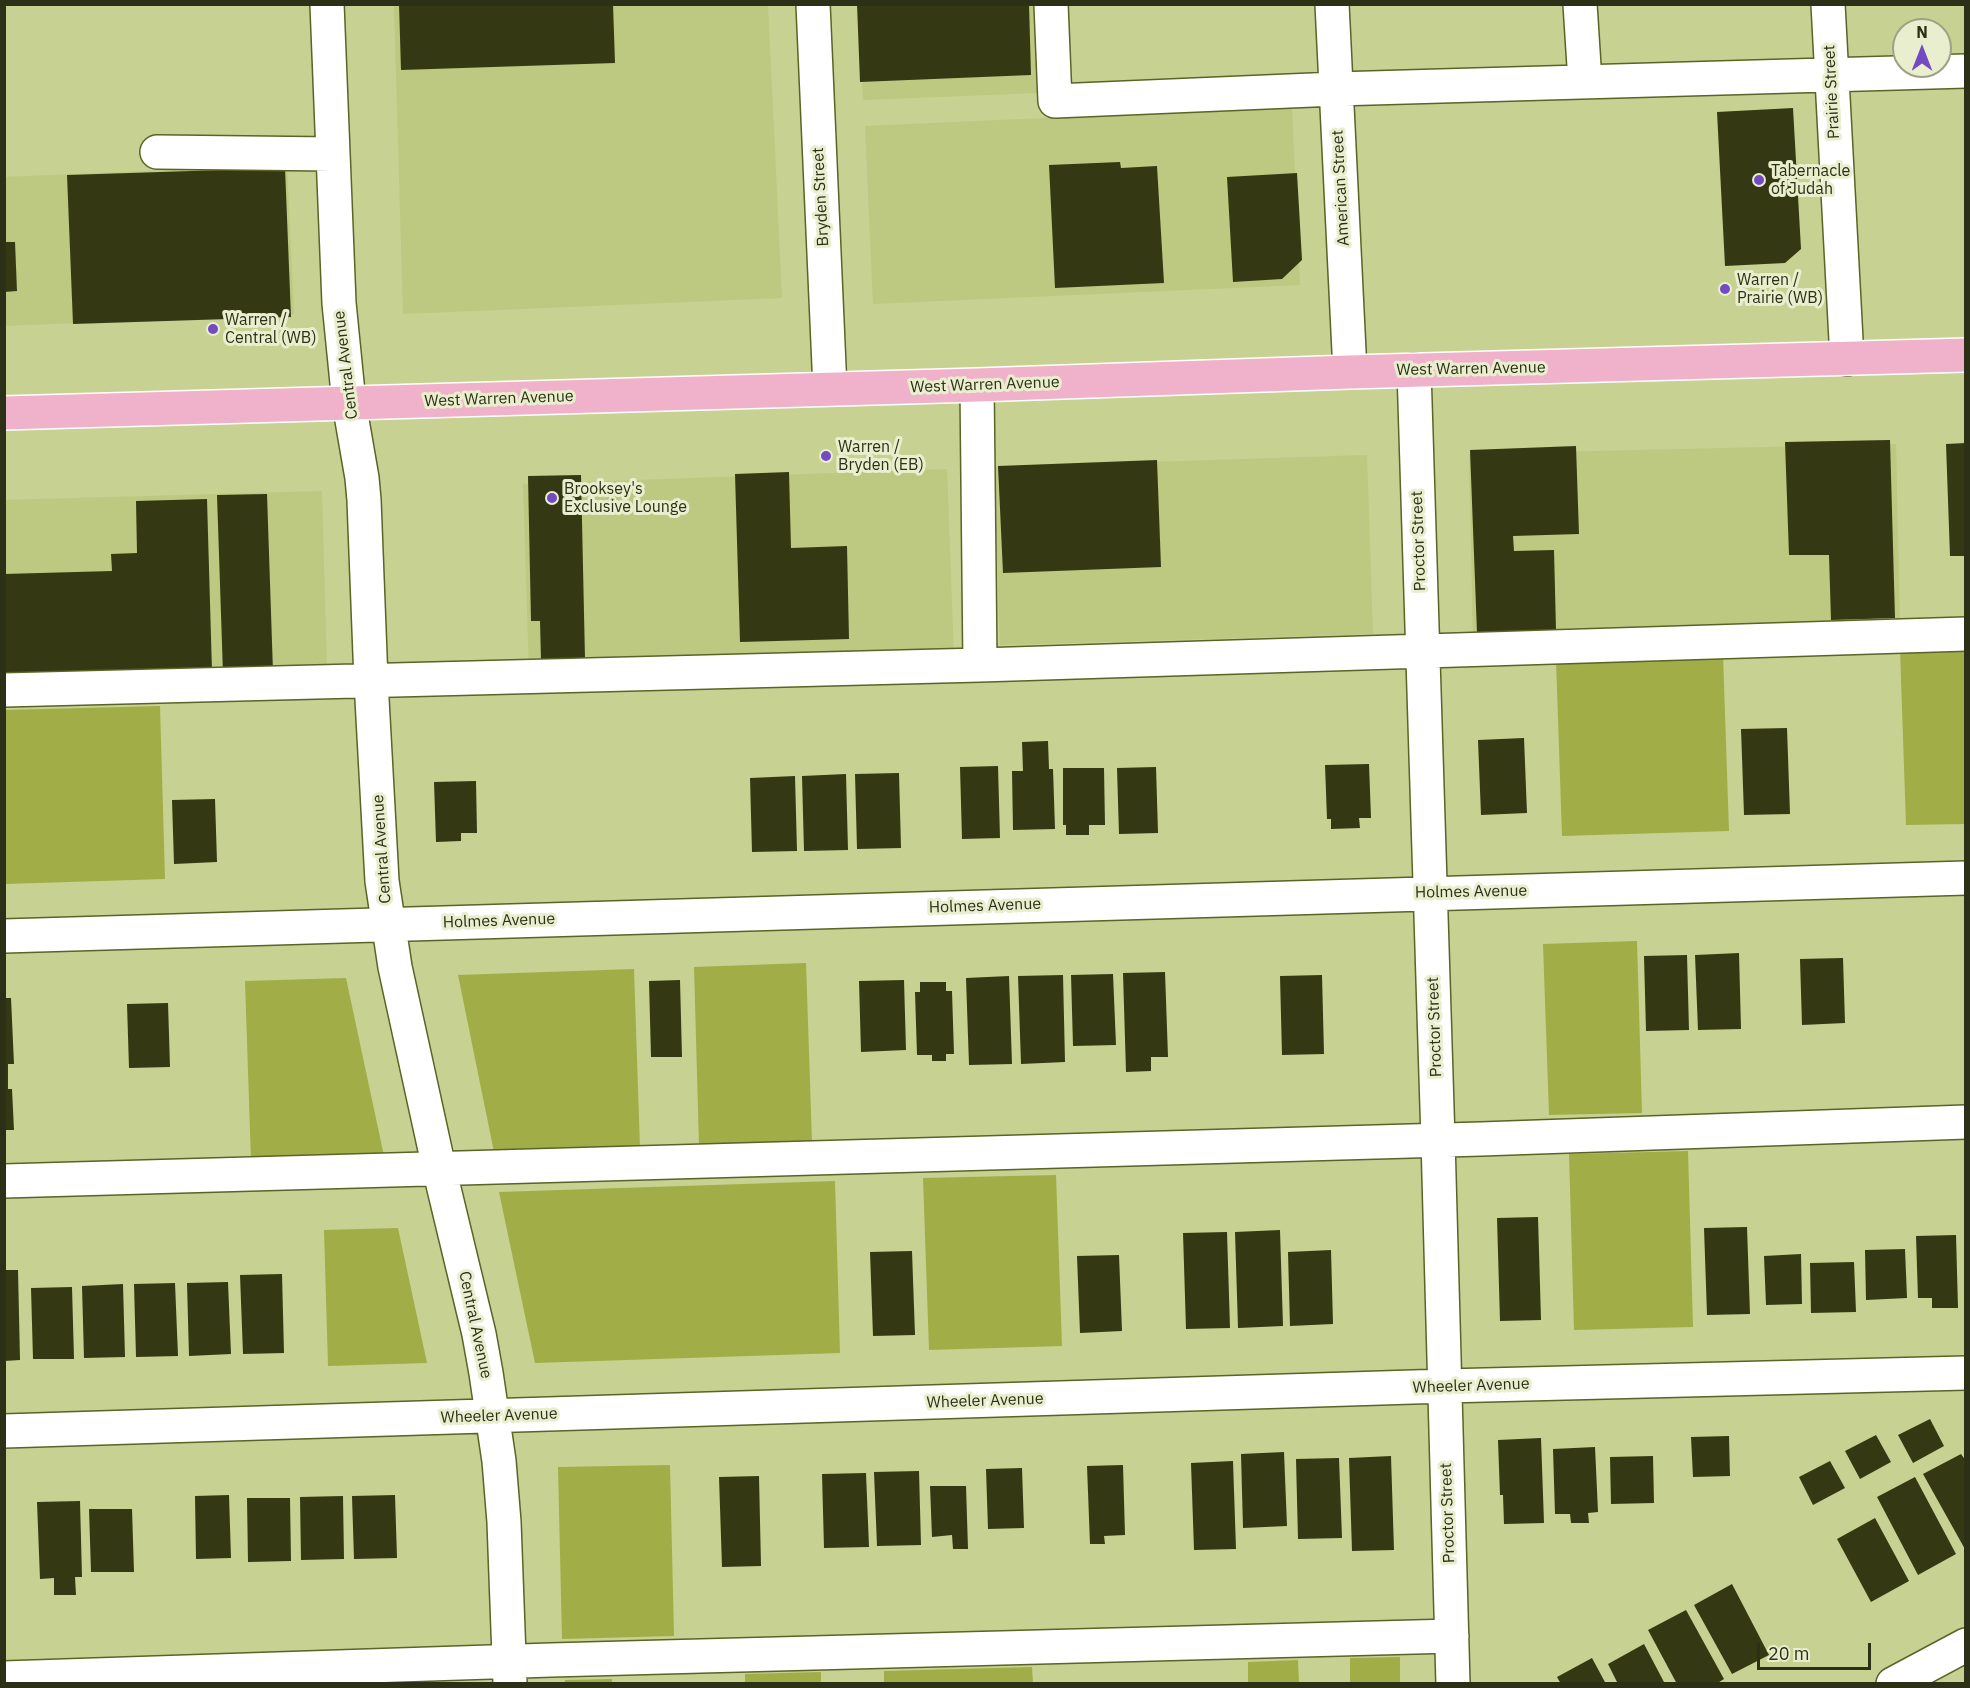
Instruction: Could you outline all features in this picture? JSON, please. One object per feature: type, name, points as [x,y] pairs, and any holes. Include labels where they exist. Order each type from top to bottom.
[{"type":"main road","name":"West Warren Avenue","points":[[4,413],[1965,355]]},
{"type":"street","name":"Central Avenue","points":[[327,4],[339,303],[349,403],[364,500],[382,881],[395,967],[479,1334],[499,1461],[504,1522],[510,1672]]},
{"type":"street","name":"Bryden Street","points":[[813,4],[830,389]]},
{"type":"street","points":[[1051,4],[1054,101],[1336,89],[1831,73],[1965,71]]},
{"type":"street","name":"American Street","points":[[1332,4],[1350,372]]},
{"type":"street","points":[[1580,4],[1584,82]]},
{"type":"street","name":"Prairie Street","points":[[1828,4],[1847,359]]},
{"type":"street","points":[[157,152],[333,154]]},
{"type":"street","name":"Proctor Street","points":[[1414,370],[1453,1683]]},
{"type":"street","points":[[976,385],[980,665]]},
{"type":"street","points":[[4,690],[980,665],[1965,634]]},
{"type":"street","name":"Holmes Avenue","points":[[4,936],[1965,878]]},
{"type":"street","points":[[4,1181],[1438,1140],[1965,1122]]},
{"type":"street","name":"Wheeler Avenue","points":[[4,1431],[1445,1386],[1965,1373]]},
{"type":"street","points":[[4,1678],[510,1672],[1452,1636]]},
{"type":"street","points":[[1893,1683],[1965,1645]]},
{"type":"shaded area","points":[[394,5],[768,5],[782,298],[403,314]]},
{"type":"shaded area","points":[[859,5],[1036,5],[1039,93],[863,100]]},
{"type":"shaded area","points":[[1292,107],[1300,285],[873,304],[865,126]]},
{"type":"shaded area","points":[[287,165],[294,314],[5,326],[4,177]]},
{"type":"shaded area","points":[[1896,444],[1900,629],[1473,639],[1469,454]]},
{"type":"shaded area","points":[[1367,455],[1373,634],[1000,645],[994,467]]},
{"type":"shaded area","points":[[947,469],[954,657],[529,672],[523,484]]},
{"type":"shaded area","points":[[322,491],[327,671],[5,680],[4,500]]},
{"type":"shaded area","points":[[1965,647],[1965,824],[1906,825],[1900,650]]},
{"type":"shaded area","points":[[1723,655],[1729,831],[1562,836],[1556,660]]},
{"type":"shaded area","points":[[160,706],[165,879],[5,884],[5,710]]},
{"type":"shaded area","points":[[1637,941],[1642,1113],[1549,1115],[1543,944]]},
{"type":"shaded area","points":[[806,963],[812,1142],[699,1146],[694,967]]},
{"type":"shaded area","points":[[634,969],[640,1148],[494,1152],[458,975]]},
{"type":"shaded area","points":[[346,978],[384,1156],[251,1161],[245,981]]},
{"type":"shaded area","points":[[1688,1151],[1693,1327],[1574,1330],[1569,1154]]},
{"type":"shaded area","points":[[1056,1175],[1062,1346],[929,1350],[923,1178]]},
{"type":"shaded area","points":[[835,1181],[840,1353],[535,1363],[499,1192]]},
{"type":"shaded area","points":[[398,1228],[427,1363],[328,1366],[324,1230]]},
{"type":"shaded area","points":[[670,1465],[674,1636],[562,1639],[558,1467]]},
{"type":"shaded area","points":[[1400,1657],[1400,1683],[1350,1683],[1350,1658]]},
{"type":"shaded area","points":[[1298,1660],[1299,1683],[1248,1683],[1248,1662]]},
{"type":"shaded area","points":[[1032,1667],[1033,1683],[884,1683],[884,1671]]},
{"type":"shaded area","points":[[821,1672],[821,1683],[745,1683],[745,1674]]},
{"type":"shaded area","points":[[612,1679],[612,1683],[565,1683],[565,1680]]},
{"type":"building","points":[[399,4],[613,4],[615,63],[401,70]]},
{"type":"building","points":[[857,4],[1029,4],[1031,75],[860,82]]},
{"type":"building","name":"Tabernacle of Judah","points":[[1793,108],[1801,249],[1785,263],[1725,266],[1717,112]]},
{"type":"building","points":[[1120,162],[1121,168],[1157,166],[1164,283],[1055,288],[1049,165]]},
{"type":"building","points":[[285,168],[291,317],[73,324],[67,175]]},
{"type":"building","points":[[1297,173],[1302,260],[1282,279],[1233,282],[1227,177]]},
{"type":"building","points":[[4,242],[15,242],[17,291],[4,292]]},
{"type":"building","points":[[1890,440],[1895,618],[1831,620],[1829,555],[1789,555],[1785,442]]},
{"type":"building","points":[[1966,443],[1966,556],[1950,556],[1946,444]]},
{"type":"building","points":[[1576,446],[1579,534],[1513,536],[1514,551],[1554,550],[1556,630],[1477,633],[1470,450]]},
{"type":"building","points":[[1157,460],[1161,567],[1003,573],[998,466]]},
{"type":"building","points":[[789,472],[791,548],[847,546],[849,639],[740,642],[735,474]]},
{"type":"building","points":[[581,475],[585,659],[541,660],[540,621],[531,621],[528,476]]},
{"type":"building","points":[[267,494],[273,672],[223,674],[217,495]]},
{"type":"building","points":[[207,499],[212,672],[4,679],[4,574],[112,571],[111,554],[137,553],[136,501]]},
{"type":"building","points":[[1787,728],[1790,814],[1744,815],[1741,729]]},
{"type":"building","points":[[1524,738],[1527,813],[1481,815],[1478,740]]},
{"type":"building","points":[[1048,741],[1049,769],[1053,769],[1055,829],[1013,830],[1012,771],[1023,771],[1022,742]]},
{"type":"building","points":[[1369,764],[1371,818],[1359,818],[1360,828],[1331,829],[1331,819],[1327,819],[1325,765]]},
{"type":"building","points":[[998,766],[1000,838],[962,839],[960,767]]},
{"type":"building","points":[[1156,767],[1158,833],[1119,834],[1117,768]]},
{"type":"building","points":[[1063,768],[1104,768],[1105,825],[1089,825],[1089,835],[1066,835],[1066,825],[1063,825]]},
{"type":"building","points":[[899,773],[901,848],[857,849],[855,774]]},
{"type":"building","points":[[846,774],[848,850],[804,851],[802,776]]},
{"type":"building","points":[[795,776],[797,851],[752,852],[750,778]]},
{"type":"building","points":[[476,781],[477,833],[461,833],[461,841],[436,842],[434,782]]},
{"type":"building","points":[[215,799],[217,862],[174,864],[172,800]]},
{"type":"building","points":[[1739,953],[1741,1029],[1698,1030],[1695,955]]},
{"type":"building","points":[[1687,955],[1689,1030],[1646,1031],[1644,956]]},
{"type":"building","points":[[1843,958],[1845,1023],[1802,1025],[1800,959]]},
{"type":"building","points":[[1165,972],[1168,1057],[1151,1057],[1151,1071],[1126,1072],[1123,973]]},
{"type":"building","points":[[1113,974],[1116,1045],[1073,1046],[1071,975]]},
{"type":"building","points":[[1063,975],[1065,1062],[1021,1064],[1018,976]]},
{"type":"building","points":[[1322,975],[1324,1054],[1282,1055],[1280,976]]},
{"type":"building","points":[[1009,976],[1012,1064],[969,1065],[966,978]]},
{"type":"building","points":[[680,980],[682,1057],[651,1057],[649,981]]},
{"type":"building","points":[[904,980],[906,1050],[861,1052],[859,981]]},
{"type":"building","points":[[920,982],[946,982],[946,991],[952,991],[954,1054],[946,1054],[946,1061],[932,1061],[932,1055],[917,1055],[915,992],[920,992]]},
{"type":"building","points":[[4,998],[11,998],[14,1064],[8,1064],[8,1089],[12,1089],[14,1130],[4,1130]]},
{"type":"building","points":[[168,1003],[170,1067],[129,1068],[127,1004]]},
{"type":"building","points":[[1538,1217],[1541,1320],[1500,1321],[1497,1218]]},
{"type":"building","points":[[1747,1227],[1750,1314],[1707,1315],[1704,1228]]},
{"type":"building","points":[[1280,1230],[1283,1326],[1238,1328],[1235,1232]]},
{"type":"building","points":[[1227,1232],[1230,1328],[1186,1329],[1183,1233]]},
{"type":"building","points":[[1956,1235],[1958,1308],[1932,1308],[1932,1298],[1918,1298],[1916,1236]]},
{"type":"building","points":[[1905,1249],[1907,1298],[1866,1300],[1865,1250]]},
{"type":"building","points":[[1331,1250],[1333,1324],[1290,1326],[1288,1252]]},
{"type":"building","points":[[912,1251],[915,1335],[873,1336],[870,1252]]},
{"type":"building","points":[[1801,1254],[1802,1304],[1766,1305],[1764,1256]]},
{"type":"building","points":[[1119,1255],[1122,1331],[1080,1333],[1077,1256]]},
{"type":"building","points":[[1854,1262],[1856,1312],[1811,1313],[1810,1263]]},
{"type":"building","points":[[4,1270],[18,1270],[20,1360],[4,1361]]},
{"type":"building","points":[[282,1274],[284,1353],[243,1354],[240,1275]]},
{"type":"building","points":[[228,1282],[231,1354],[189,1356],[187,1283]]},
{"type":"building","points":[[175,1283],[178,1356],[136,1357],[134,1284]]},
{"type":"building","points":[[123,1284],[125,1357],[84,1358],[82,1286]]},
{"type":"building","points":[[72,1287],[74,1359],[33,1359],[31,1288]]},
{"type":"building","points":[[1930,1419],[1944,1446],[1913,1463],[1898,1435]]},
{"type":"building","points":[[1876,1435],[1891,1462],[1860,1479],[1845,1451]]},
{"type":"building","points":[[1729,1436],[1730,1476],[1693,1477],[1691,1437]]},
{"type":"building","points":[[1541,1438],[1544,1523],[1504,1524],[1503,1495],[1500,1495],[1498,1440]]},
{"type":"building","points":[[1595,1447],[1598,1512],[1588,1513],[1589,1523],[1571,1523],[1570,1514],[1555,1514],[1553,1449]]},
{"type":"building","points":[[1284,1452],[1287,1526],[1243,1528],[1241,1454]]},
{"type":"building","points":[[1961,1454],[1966,1461],[1966,1551],[1923,1474]]},
{"type":"building","points":[[1391,1456],[1394,1550],[1352,1551],[1349,1458]]},
{"type":"building","points":[[1653,1456],[1654,1503],[1611,1504],[1610,1457]]},
{"type":"building","points":[[1339,1458],[1342,1538],[1298,1539],[1296,1459]]},
{"type":"building","points":[[1233,1461],[1236,1549],[1194,1550],[1191,1463]]},
{"type":"building","points":[[1830,1461],[1845,1488],[1813,1505],[1799,1477]]},
{"type":"building","points":[[1123,1465],[1125,1535],[1104,1536],[1105,1544],[1090,1544],[1087,1466]]},
{"type":"building","points":[[1022,1468],[1024,1528],[988,1529],[986,1469]]},
{"type":"building","points":[[919,1471],[921,1545],[877,1546],[874,1472]]},
{"type":"building","points":[[866,1473],[869,1547],[824,1548],[822,1474]]},
{"type":"building","points":[[759,1476],[761,1566],[722,1567],[719,1477]]},
{"type":"building","points":[[1915,1477],[1956,1554],[1918,1575],[1877,1497]]},
{"type":"building","points":[[930,1486],[966,1486],[968,1549],[953,1549],[952,1535],[932,1537]]},
{"type":"building","points":[[229,1495],[231,1558],[196,1559],[195,1496]]},
{"type":"building","points":[[395,1495],[397,1558],[354,1559],[352,1496]]},
{"type":"building","points":[[343,1496],[344,1559],[301,1560],[300,1497]]},
{"type":"building","points":[[247,1498],[290,1498],[291,1561],[248,1562]]},
{"type":"building","points":[[80,1501],[82,1577],[75,1577],[76,1595],[54,1595],[54,1578],[40,1579],[37,1502]]},
{"type":"building","points":[[89,1509],[132,1509],[134,1572],[91,1572]]},
{"type":"building","points":[[1875,1518],[1909,1581],[1871,1602],[1837,1539]]},
{"type":"building","points":[[1732,1584],[1769,1655],[1732,1674],[1694,1605]]},
{"type":"building","points":[[1686,1610],[1724,1679],[1716,1684],[1677,1684],[1648,1630]]},
{"type":"building","points":[[1644,1644],[1665,1684],[1618,1684],[1608,1664]]},
{"type":"building","points":[[1592,1658],[1606,1684],[1561,1684],[1557,1677]]},
{"type":"place","name":"Tabernacle of Judah","points":[[1759,180]]},
{"type":"place","name":"Warren / Prairie (WB)","points":[[1725,289]]},
{"type":"place","name":"Warren / Central (WB)","points":[[213,329]]},
{"type":"place","name":"Warren / Bryden (EB)","points":[[826,456]]},
{"type":"place","name":"Brooksey's Exclusive Lounge","points":[[552,498]]}]
